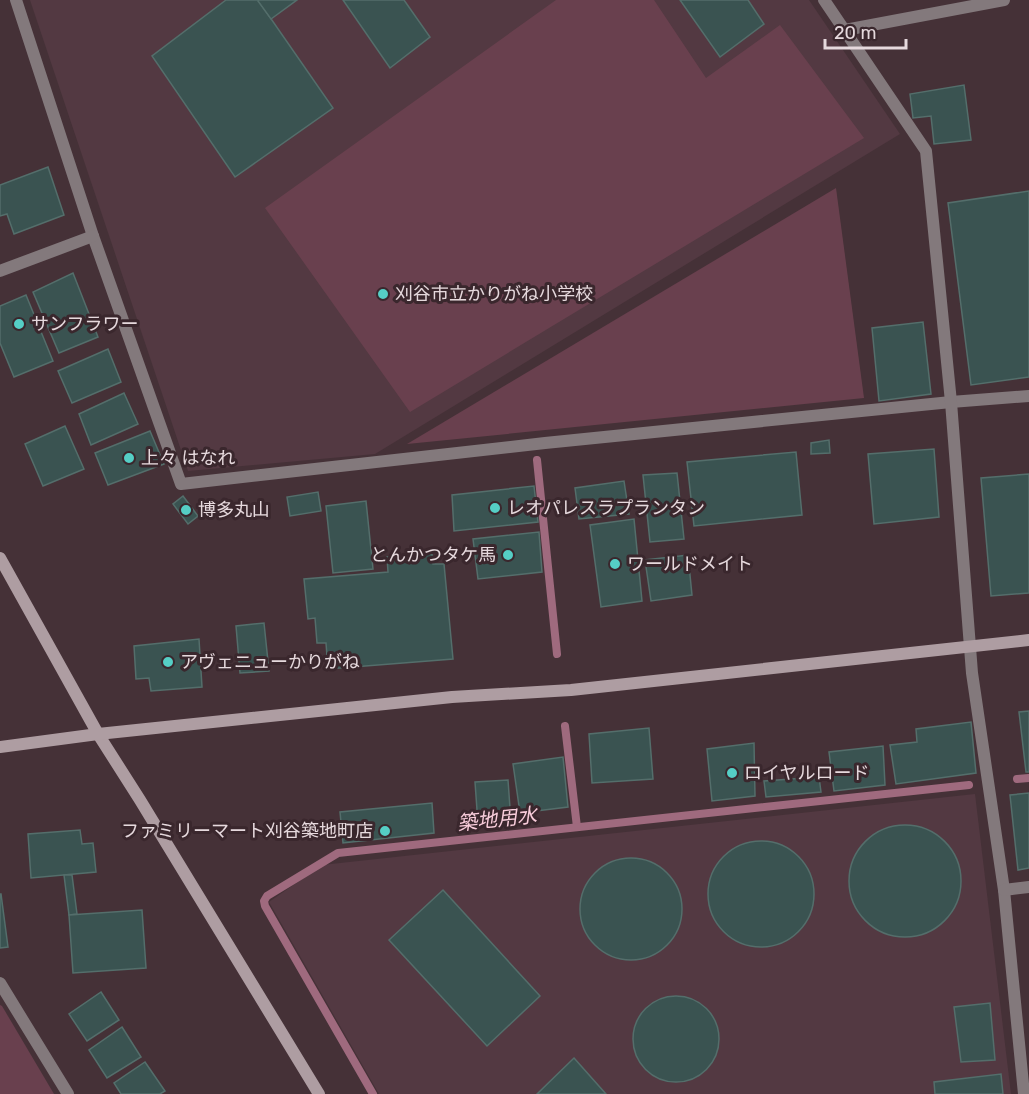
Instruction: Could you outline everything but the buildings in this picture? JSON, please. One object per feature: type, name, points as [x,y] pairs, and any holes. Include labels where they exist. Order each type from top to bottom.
[{"type":"street","points":[[16,0],[93,236],[181,484],[545,443],[1029,396]]},
{"type":"street","points":[[824,0],[926,151],[951,402],[972,673],[1004,890],[1024,1094]]},
{"type":"street","points":[[845,30],[1004,0]]},
{"type":"street","points":[[0,271],[93,236]]},
{"type":"street","points":[[0,558],[98,734],[319,1094]]},
{"type":"street","points":[[0,747],[98,734],[452,697],[571,690],[1029,640]]},
{"type":"street","points":[[1004,890],[1029,887]]},
{"type":"street","points":[[0,982],[69,1094]]},
{"type":"shaded area","name":"刈谷市立かりがね小学校","points":[[30,0],[809,0],[900,134],[375,454],[188,471]]},
{"type":"shaded area","points":[[556,0],[654,0],[706,78],[780,25],[864,138],[410,412],[265,208]]},
{"type":"shaded area","points":[[836,188],[864,398],[407,444]]},
{"type":"shaded area","points":[[975,794],[1011,1094],[379,1094],[269,902],[322,865]]},
{"type":"shaded area","points":[[0,1005],[2,1006],[54,1094],[0,1094]]},
{"type":"waterway","points":[[537,460],[557,654]]},
{"type":"waterway","points":[[565,726],[577,827]]},
{"type":"waterway","name":"築地用水","points":[[1017,779],[1029,778]]},
{"type":"waterway","name":"築地用水","points":[[373,1094],[264,901],[267,896],[338,853],[969,785]]},
{"type":"place","name":"刈谷市立かりがね小学校","points":[[383,294]]},
{"type":"place","name":"サンフラワー","points":[[19,324]]},
{"type":"place","name":"上々 はなれ","points":[[129,458]]},
{"type":"place","name":"レオパレスラプランタン","points":[[495,508]]},
{"type":"place","name":"博多丸山","points":[[186,510]]},
{"type":"place","name":"とんかつタケ馬","points":[[508,555]]},
{"type":"place","name":"ワールドメイト","points":[[615,564]]},
{"type":"place","name":"アヴェニューかりがね","points":[[168,662]]},
{"type":"place","name":"ロイヤルロード","points":[[732,773]]},
{"type":"place","name":"ファミリーマート刈谷築地町店","points":[[385,831]]}]
